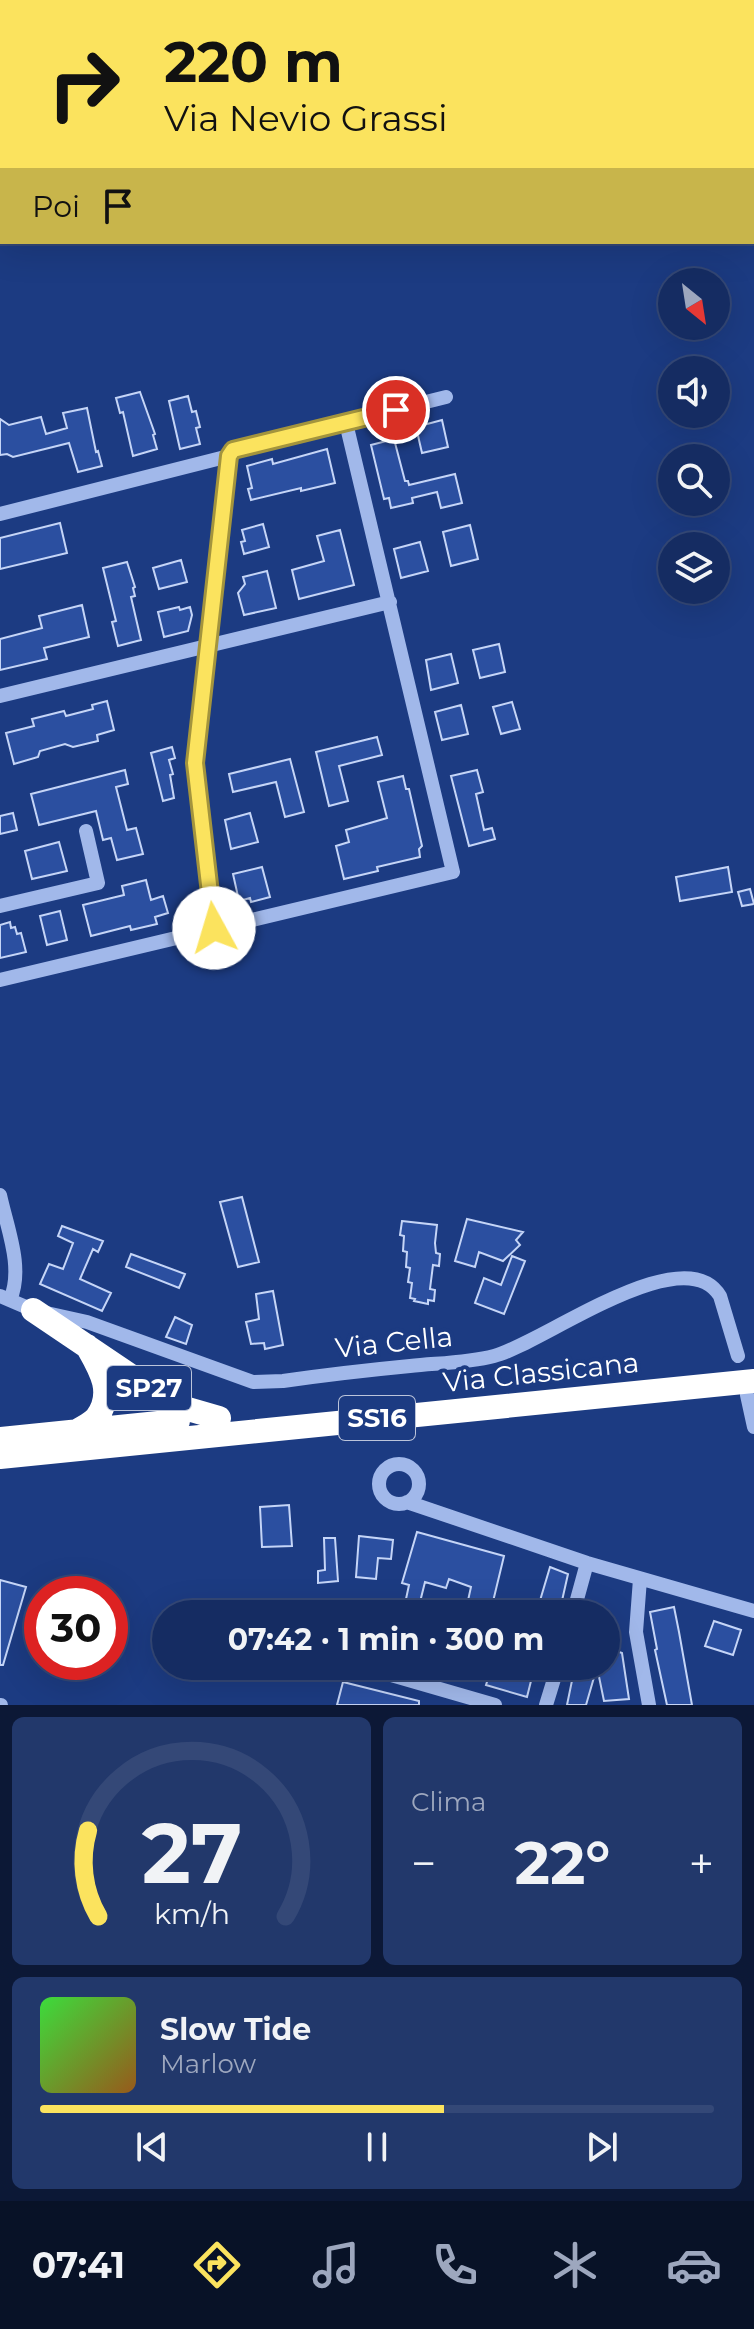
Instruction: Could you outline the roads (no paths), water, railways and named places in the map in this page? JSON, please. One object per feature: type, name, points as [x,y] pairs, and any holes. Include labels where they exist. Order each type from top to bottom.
[{"type":"highway","name":"SP27","points":[[33,1310],[168,1400],[219,1418]]},
{"type":"highway","name":"SP27","points":[[77,1431],[97,1418],[107,1393],[100,1370],[86,1344]]},
{"type":"highway","name":"Via Classicana","points":[[0,1439],[746,1361]]},
{"type":"highway","name":"Via Classicana","points":[[0,1457],[750,1388]]},
{"type":"street","points":[[214,928],[195,763],[229,456],[233,450],[446,397]]},
{"type":"street","points":[[0,980],[453,872],[346,423]]},
{"type":"street","points":[[0,514],[229,456]]},
{"type":"street","points":[[0,696],[390,602]]},
{"type":"street","points":[[0,906],[98,883],[86,831]]},
{"type":"street","points":[[0,1195],[16,1264],[15,1290],[5,1298]]},
{"type":"street","name":"Via Cella","points":[[5,1298],[33,1310],[87,1322],[253,1382],[493,1357],[528,1343],[601,1302],[645,1286],[693,1278],[715,1288],[746,1361]]},
{"type":"street","points":[[750,1388],[754,1427]]},
{"type":"street","points":[[407,1502],[587,1563],[754,1611]]},
{"type":"street","points":[[577,1600],[587,1563]]},
{"type":"street","points":[[640,1579],[636,1632],[649,1705]]},
{"type":"street","points":[[408,1680],[495,1705]]},
{"type":"street","points":[[546,1705],[554,1680]]}]
